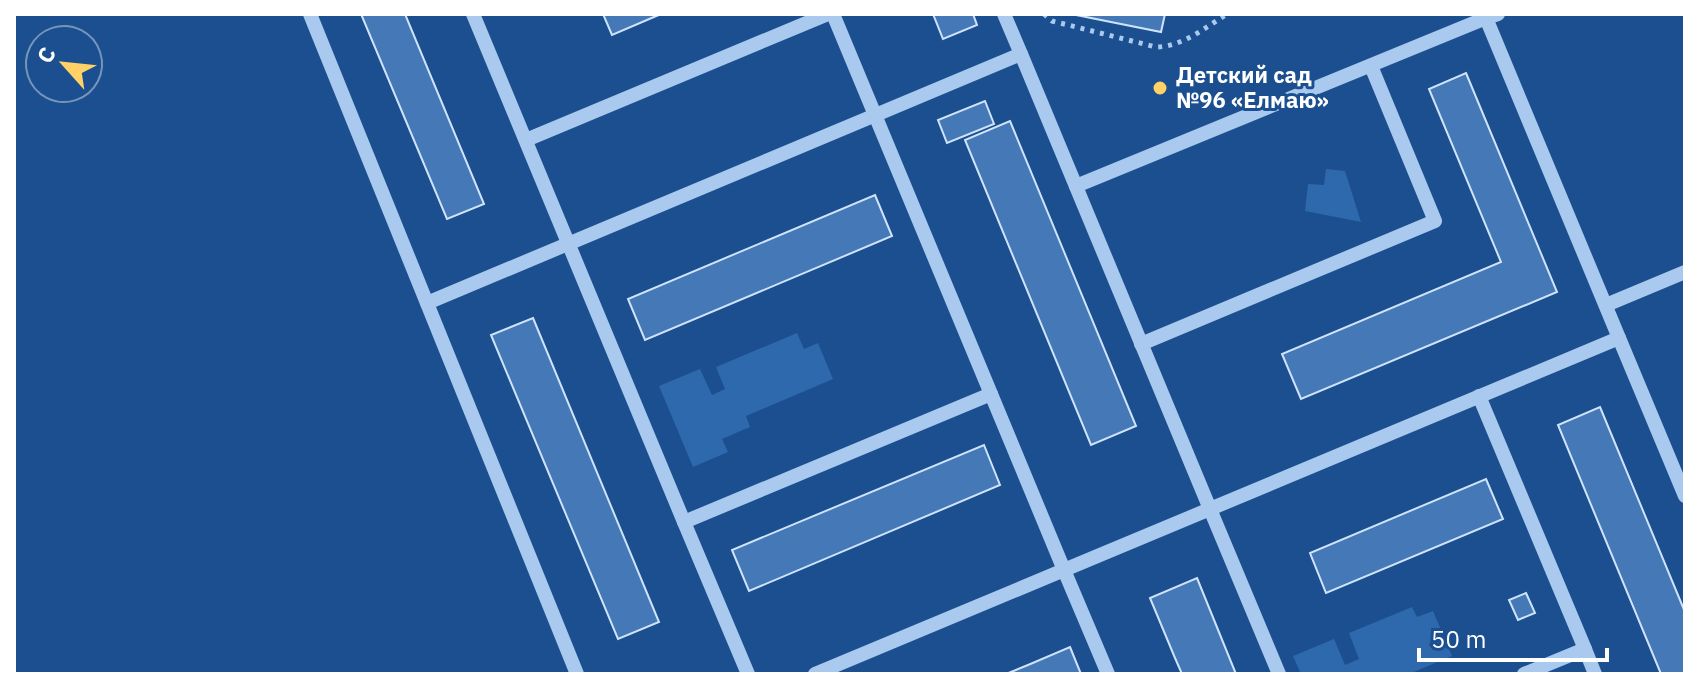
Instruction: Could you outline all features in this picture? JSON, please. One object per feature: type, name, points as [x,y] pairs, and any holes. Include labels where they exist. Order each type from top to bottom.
[{"type":"street","points":[[310,14],[577,674]]},
{"type":"street","points":[[473,14],[748,674]]},
{"type":"street","points":[[526,140],[830,14],[1108,674]]},
{"type":"street","points":[[1004,14],[1279,674]]},
{"type":"street","points":[[1076,186],[1490,15],[1685,496]]},
{"type":"street","points":[[427,303],[1021,54]]},
{"type":"street","points":[[1141,344],[1435,221],[1371,66]]},
{"type":"street","points":[[1606,305],[1685,272]]},
{"type":"street","points":[[815,674],[1619,338]]},
{"type":"street","points":[[684,522],[991,394]]},
{"type":"street","points":[[1479,396],[1595,674]]},
{"type":"street","points":[[1524,674],[1585,649]]},
{"type":"path","points":[[1044,14],[1060,23],[1166,47],[1227,14]]},
{"type":"shaded area","points":[[1326,169],[1345,171],[1361,222],[1305,211],[1308,184],[1324,185]]},
{"type":"shaded area","points":[[797,333],[804,349],[818,343],[833,379],[746,416],[750,427],[722,439],[728,452],[693,467],[659,386],[700,369],[712,395],[725,389],[716,367]]},
{"type":"shaded area","points":[[1412,607],[1417,617],[1433,611],[1452,656],[1409,674],[1301,674],[1293,656],[1334,639],[1345,665],[1359,659],[1349,633]]},
{"type":"building","points":[[361,14],[405,14],[484,204],[447,219]]},
{"type":"building","points":[[603,14],[661,14],[612,35]]},
{"type":"building","points":[[933,14],[973,14],[977,25],[943,39]]},
{"type":"building","points":[[1071,14],[1165,14],[1161,32]]},
{"type":"building","points":[[1466,73],[1557,292],[1301,399],[1282,354],[1501,262],[1429,89]]},
{"type":"building","points":[[985,101],[994,124],[947,143],[938,120]]},
{"type":"building","points":[[1010,121],[1136,426],[1091,445],[965,140]]},
{"type":"building","points":[[875,195],[892,236],[645,340],[628,299]]},
{"type":"building","points":[[533,318],[659,622],[618,639],[491,335]]},
{"type":"building","points":[[1600,407],[1685,612],[1685,674],[1661,674],[1558,425]]},
{"type":"building","points":[[984,445],[1000,485],[749,591],[732,550]]},
{"type":"building","points":[[1486,479],[1503,519],[1326,593],[1310,553]]},
{"type":"building","points":[[1197,578],[1236,674],[1182,674],[1150,598]]},
{"type":"building","points":[[1526,593],[1535,613],[1518,620],[1509,600]]},
{"type":"building","points":[[1070,647],[1081,674],[1006,674],[1028,665]]},
{"type":"place","name":"Детский сад №96 «Елмаю»","points":[[1160,88]]}]
